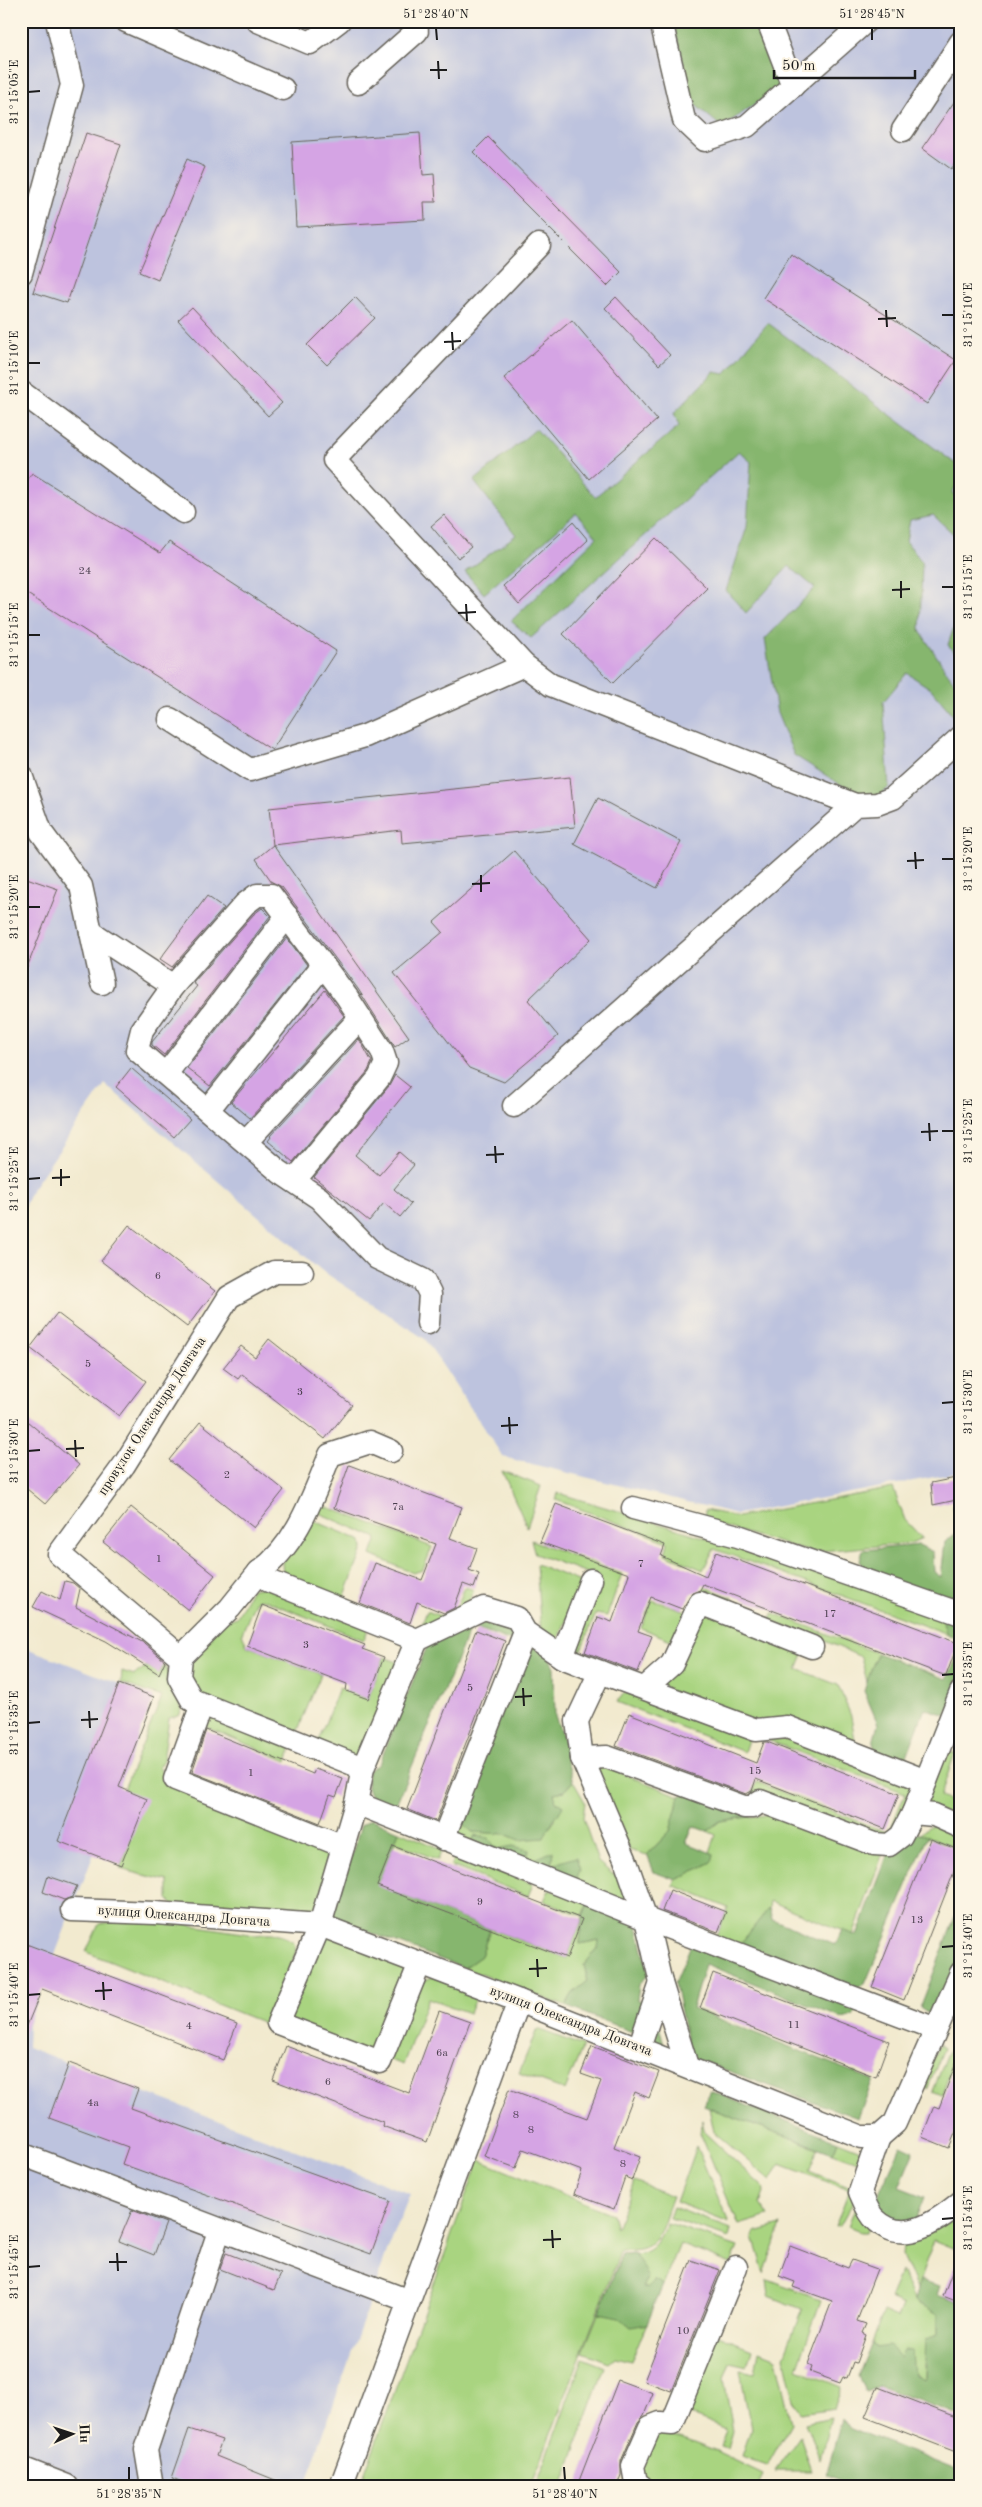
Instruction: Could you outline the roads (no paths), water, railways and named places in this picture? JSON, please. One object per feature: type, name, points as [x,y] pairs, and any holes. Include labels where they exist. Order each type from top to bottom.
[{"type":"street","points":[[21,273],[72,85],[57,21]]},
{"type":"street","points":[[126,21],[283,89]]},
{"type":"street","points":[[258,21],[310,43],[339,21]]},
{"type":"street","points":[[358,83],[417,31],[412,21]]},
{"type":"street","points":[[661,21],[684,120],[704,140],[747,126],[866,21]]},
{"type":"street","points":[[768,21],[793,86]]},
{"type":"street","points":[[903,130],[961,42]]},
{"type":"street","points":[[540,245],[334,460],[524,665],[551,685],[855,805],[877,804],[893,798],[961,738]]},
{"type":"street","points":[[21,392],[183,512]]},
{"type":"street","points":[[170,719],[250,770],[365,736],[524,665]]},
{"type":"street","points":[[21,775],[41,832],[81,886],[102,983]]},
{"type":"street","points":[[514,1106],[855,805]]},
{"type":"street","points":[[294,1181],[379,1078],[386,1063],[382,1051],[360,1018],[271,895],[257,896],[245,904],[173,986],[142,1030],[137,1050],[246,1142],[294,1181],[319,1198],[377,1258],[423,1280],[430,1294],[428,1323]]},
{"type":"street","points":[[166,1074],[287,916]]},
{"type":"street","points":[[91,932],[173,986]]},
{"type":"street","points":[[208,1110],[323,965]]},
{"type":"street","points":[[246,1142],[360,1018]]},
{"type":"street","name":"провулок Олександра Довгача","points":[[181,1657],[59,1554],[124,1465],[229,1297],[274,1272],[302,1272]]},
{"type":"street","points":[[364,1768],[197,1702],[179,1677],[181,1657],[230,1608],[260,1572],[275,1560],[307,1511],[330,1455],[370,1442],[391,1451]]},
{"type":"street","points":[[633,1508],[738,1536],[961,1614]]},
{"type":"street","points":[[260,1572],[269,1581],[417,1640]]},
{"type":"street","points":[[562,1657],[591,1580]]},
{"type":"street","points":[[646,1688],[672,1664],[700,1603],[812,1647]]},
{"type":"street","points":[[420,1963],[380,2062],[278,2023],[320,1925],[344,1846],[364,1768],[417,1640],[484,1608],[517,1618],[525,1632],[562,1657],[600,1672],[756,1730],[787,1727],[926,1781]]},
{"type":"street","points":[[443,1838],[525,1632]]},
{"type":"street","points":[[600,1672],[577,1721],[582,1758],[625,1858],[646,1919],[661,1983],[687,2066]]},
{"type":"street","points":[[582,1758],[607,1757],[744,1807],[753,1807],[760,1801],[874,1844],[889,1845],[901,1836],[913,1813],[961,1692]]},
{"type":"street","points":[[197,1702],[175,1779],[344,1846]]},
{"type":"street","points":[[356,1803],[646,1919],[936,2029]]},
{"type":"street","points":[[913,1813],[934,1815],[961,1827]]},
{"type":"street","name":"вулиця Олександра Довгача","points":[[72,1910],[155,1913],[320,1925],[687,2066],[862,2137],[879,2138]]},
{"type":"street","points":[[961,1973],[955,2006],[936,2029],[895,2123],[879,2138],[860,2192],[875,2219],[899,2232],[930,2225],[961,2202]]},
{"type":"street","points":[[639,2048],[661,1983]]},
{"type":"street","points":[[340,2486],[519,2001]]},
{"type":"street","points":[[21,2154],[219,2231],[409,2301]]},
{"type":"street","points":[[152,2486],[146,2450],[219,2231]]},
{"type":"street","points":[[641,2486],[636,2484],[633,2466],[650,2426],[660,2423],[672,2424],[736,2267]]},
{"type":"street","points":[[21,2468],[67,2486]]}]
